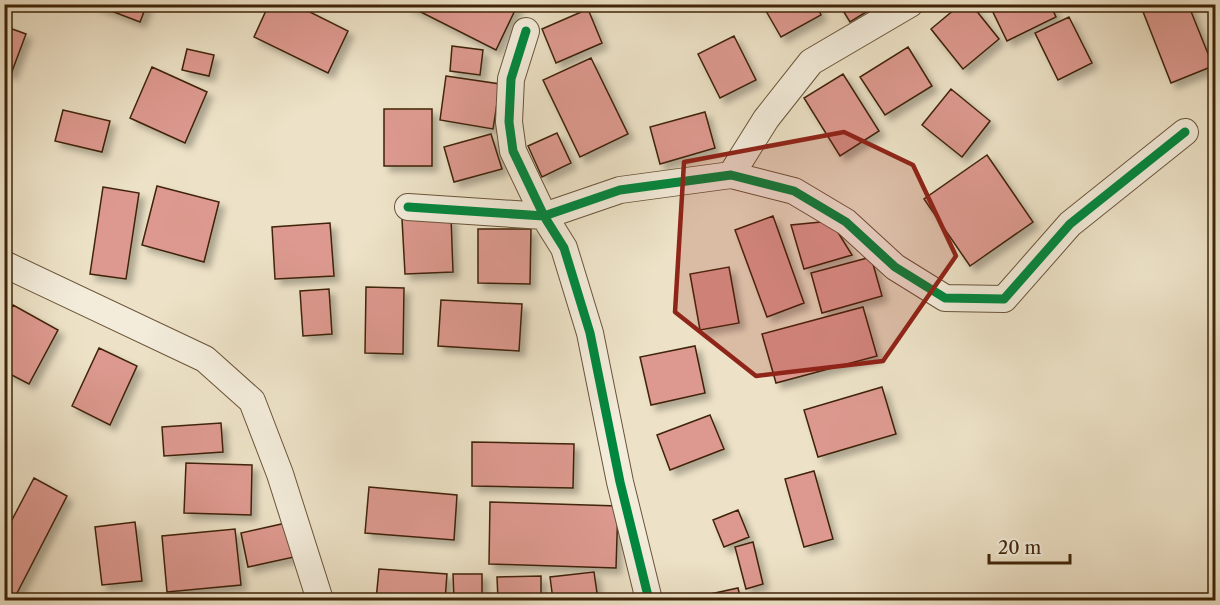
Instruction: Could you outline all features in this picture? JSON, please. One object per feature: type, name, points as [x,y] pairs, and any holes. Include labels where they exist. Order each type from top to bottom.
[{"type":"street","points":[[731,176],[766,119],[811,62],[910,4]]},
{"type":"street","points":[[526,31],[511,79],[509,122],[513,151],[544,216],[564,248],[590,333],[620,482],[649,600]]},
{"type":"street","points":[[408,207],[544,216],[620,190],[731,176],[794,191],[846,222],[895,267],[945,298],[1004,299],[1070,224],[1185,132]]},
{"type":"street","points":[[4,264],[205,358],[252,401],[280,474],[320,600]]},
{"type":"highlighted area","points":[[844,132],[913,165],[956,256],[883,361],[756,376],[675,312],[684,162]]},
{"type":"building","points":[[93,4],[147,4],[140,22]]},
{"type":"building","points":[[269,4],[294,4],[348,31],[328,73],[254,37]]},
{"type":"building","points":[[405,4],[518,4],[496,50]]},
{"type":"building","points":[[762,4],[816,4],[821,15],[781,37]]},
{"type":"building","points":[[839,4],[879,4],[850,22]]},
{"type":"building","points":[[961,4],[971,4],[999,39],[963,69],[931,29]]},
{"type":"building","points":[[989,4],[1050,4],[1056,17],[1007,41]]},
{"type":"building","points":[[1140,4],[1188,4],[1213,66],[1171,83]]},
{"type":"building","points":[[588,9],[602,43],[556,63],[542,29]]},
{"type":"building","points":[[1069,17],[1092,63],[1058,80],[1035,33]]},
{"type":"building","points":[[4,26],[26,34],[11,74],[4,71]]},
{"type":"building","points":[[734,36],[756,80],[720,98],[698,54]]},
{"type":"building","points":[[452,46],[483,50],[480,75],[450,71]]},
{"type":"building","points":[[908,47],[932,86],[885,115],[860,77]]},
{"type":"building","points":[[187,49],[214,55],[209,76],[182,70]]},
{"type":"building","points":[[591,58],[628,134],[580,157],[543,80]]},
{"type":"building","points":[[152,67],[207,92],[185,143],[130,118]]},
{"type":"building","points":[[843,74],[879,131],[840,156],[804,98]]},
{"type":"building","points":[[446,76],[500,84],[493,129],[440,120]]},
{"type":"building","points":[[951,89],[990,121],[962,157],[922,125]]},
{"type":"building","points":[[384,109],[432,109],[432,166],[384,166]]},
{"type":"building","points":[[63,110],[110,121],[102,152],[55,141]]},
{"type":"building","points":[[705,112],[715,148],[660,164],[650,127]]},
{"type":"building","points":[[557,133],[571,163],[542,177],[528,146]]},
{"type":"building","points":[[491,134],[502,169],[454,182],[444,147]]},
{"type":"building","points":[[987,155],[1033,222],[970,266],[924,199]]},
{"type":"building","points":[[157,186],[219,202],[204,262],[142,245]]},
{"type":"building","points":[[103,187],[139,193],[126,279],[90,274]]},
{"type":"building","points":[[773,216],[804,303],[767,317],[735,230]]},
{"type":"building","points":[[451,217],[453,272],[405,274],[402,219]]},
{"type":"building","points":[[831,221],[852,255],[804,269],[791,225]]},
{"type":"building","points":[[330,223],[334,276],[275,279],[272,227]]},
{"type":"building","points":[[478,229],[531,229],[530,284],[478,283]]},
{"type":"building","points":[[871,257],[882,296],[822,313],[811,273]]},
{"type":"building","points":[[729,267],[739,323],[700,330],[690,274]]},
{"type":"building","points":[[366,287],[404,288],[403,354],[365,353]]},
{"type":"building","points":[[329,289],[332,334],[303,336],[300,291]]},
{"type":"building","points":[[441,300],[522,304],[519,351],[438,346]]},
{"type":"building","points":[[13,305],[58,330],[29,384],[4,371],[4,322]]},
{"type":"building","points":[[863,307],[877,356],[776,383],[762,334]]},
{"type":"building","points":[[695,346],[705,393],[651,405],[640,357]]},
{"type":"building","points":[[99,348],[137,366],[110,425],[72,406]]},
{"type":"building","points":[[882,387],[896,434],[818,457],[804,410]]},
{"type":"building","points":[[710,415],[724,449],[670,470],[657,435]]},
{"type":"building","points":[[221,423],[223,452],[164,456],[162,427]]},
{"type":"building","points":[[472,442],[574,444],[573,488],[472,486]]},
{"type":"building","points":[[186,463],[252,465],[251,515],[184,513]]},
{"type":"building","points":[[814,471],[833,539],[804,547],[785,479]]},
{"type":"building","points":[[34,478],[67,496],[15,597],[4,591],[4,535]]},
{"type":"building","points":[[369,487],[457,495],[454,540],[365,533]]},
{"type":"building","points":[[490,502],[618,506],[616,568],[489,564]]},
{"type":"building","points":[[738,510],[749,537],[724,547],[713,520]]},
{"type":"building","points":[[135,522],[142,581],[102,585],[95,527]]},
{"type":"building","points":[[286,523],[294,557],[248,567],[241,533]]},
{"type":"building","points":[[235,529],[241,585],[167,592],[162,536]]},
{"type":"building","points":[[753,542],[763,584],[746,589],[735,547]]},
{"type":"building","points":[[379,569],[447,574],[445,600],[376,600]]},
{"type":"building","points":[[594,572],[598,600],[553,600],[550,577]]},
{"type":"building","points":[[453,574],[482,574],[482,600],[454,600]]},
{"type":"building","points":[[541,576],[541,600],[498,600],[497,577]]},
{"type":"building","points":[[738,588],[741,600],[683,600]]},
{"type":"cycle path","points":[[526,31],[511,79],[509,122],[513,151],[544,216],[564,248],[590,333],[620,482],[649,600]]},
{"type":"cycle path","points":[[408,207],[544,216],[620,190],[731,175],[794,191],[846,222],[895,267],[945,298],[1004,299],[1070,224],[1185,132]]}]
